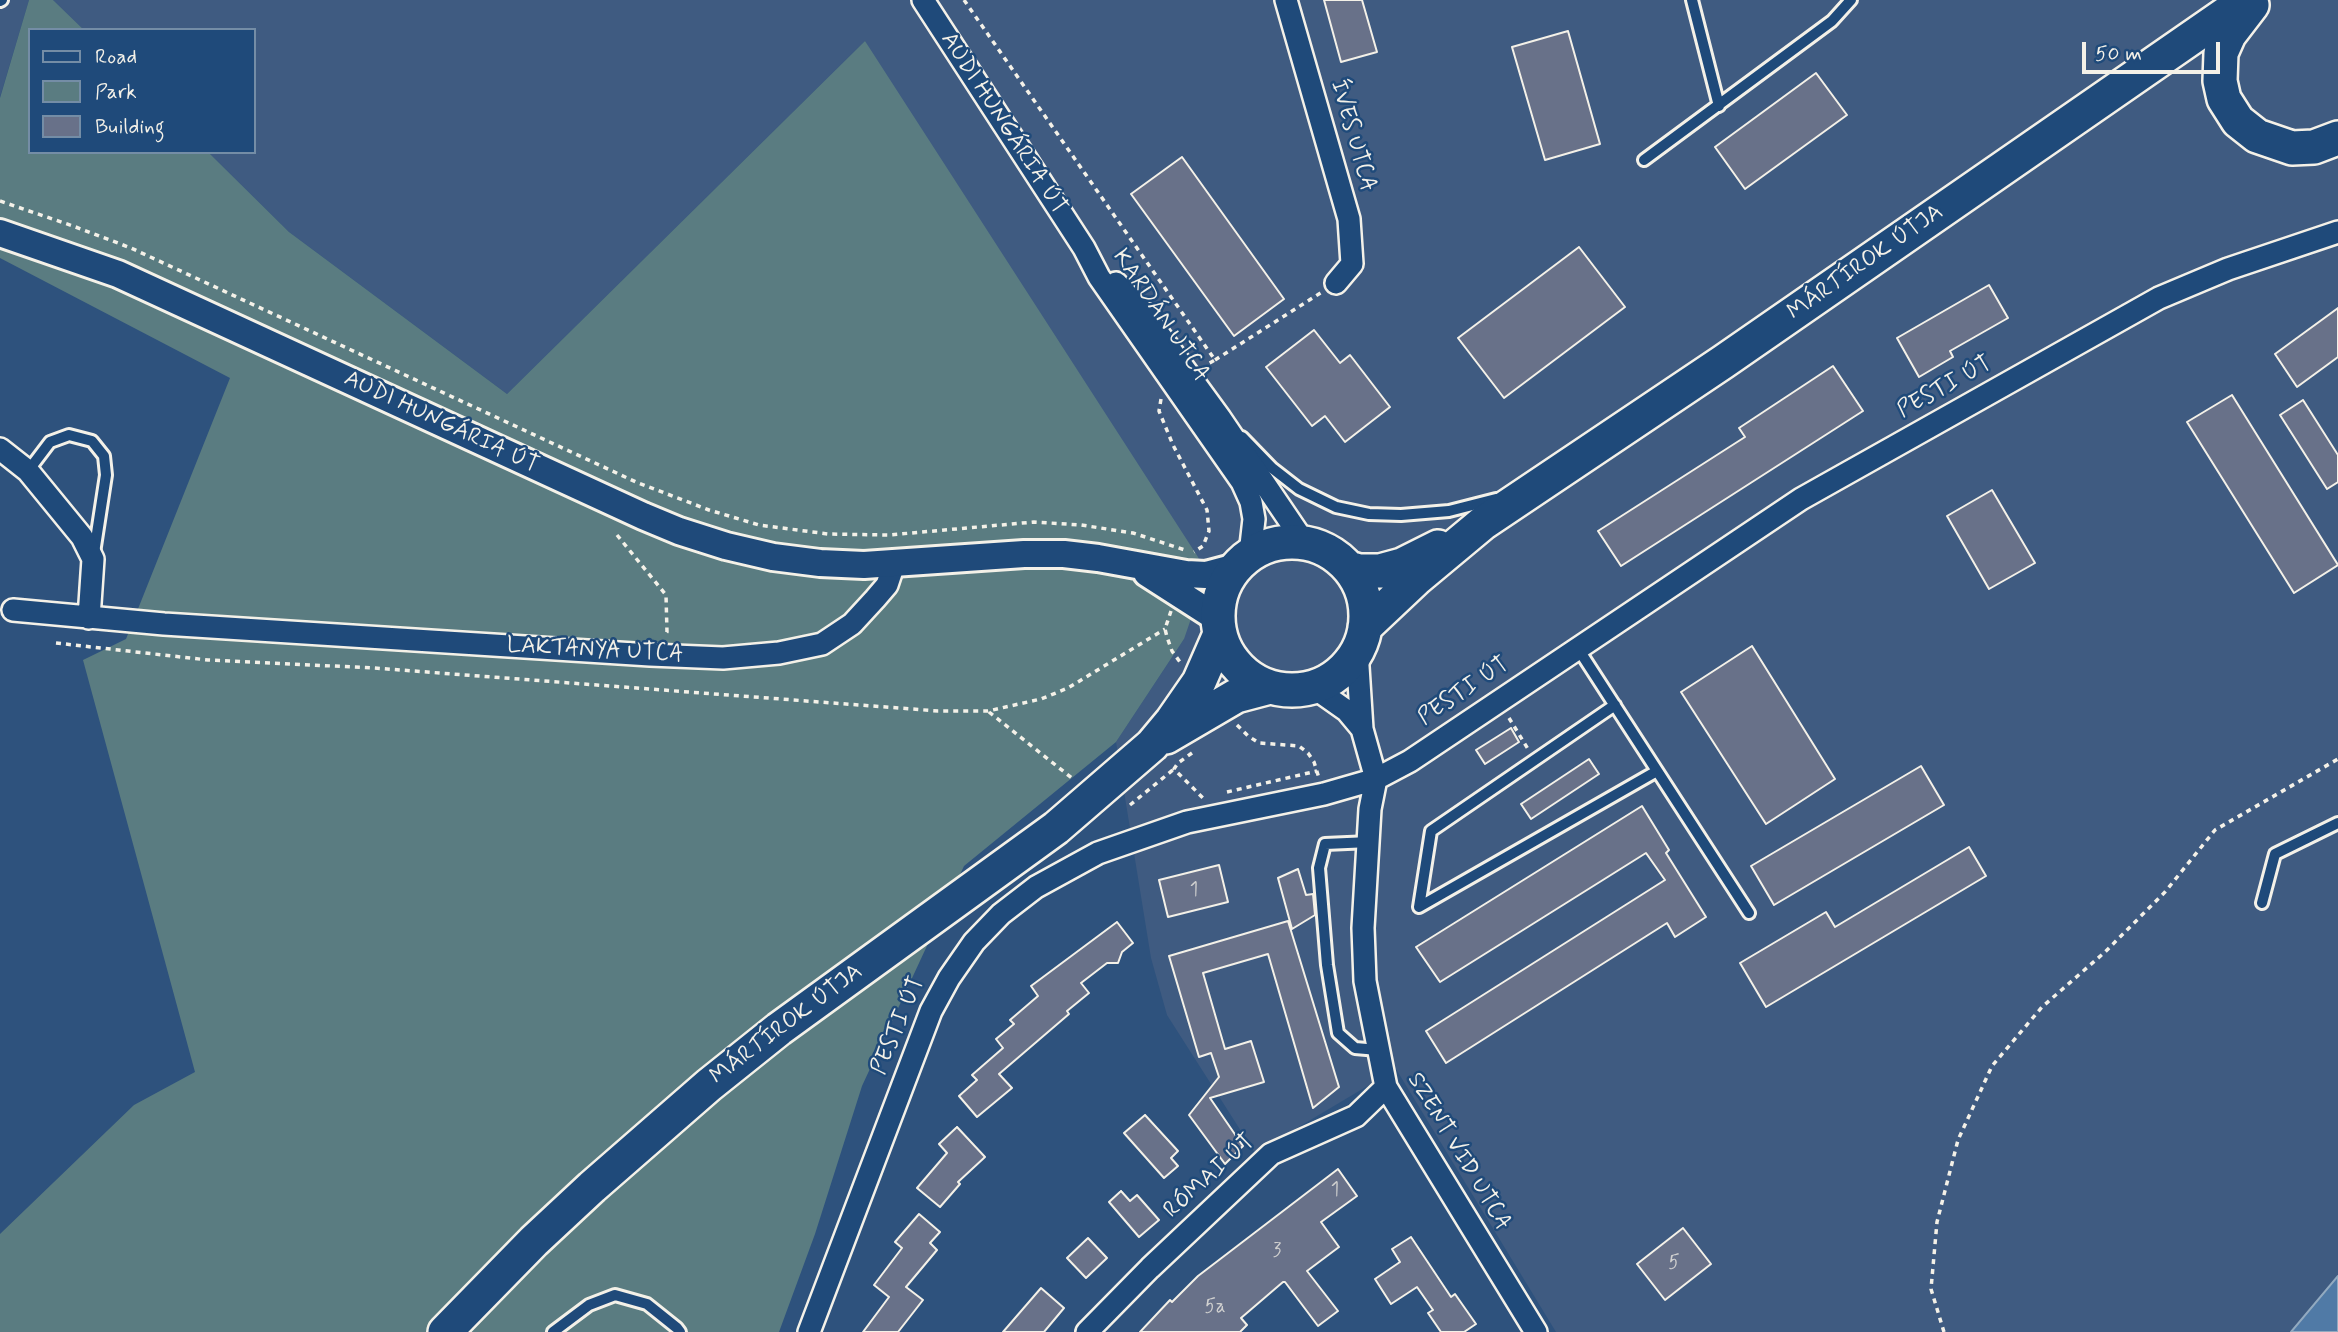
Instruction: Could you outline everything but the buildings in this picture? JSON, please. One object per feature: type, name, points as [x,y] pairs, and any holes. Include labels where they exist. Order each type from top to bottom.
[{"type":"main road","name":"MÁRTÍROK ÚTJA","points":[[445,1332],[534,1241],[709,1085],[779,1029],[1056,828],[1209,693],[1236,696],[1270,687],[1299,690],[1331,679],[1346,667],[1361,639],[1417,579],[1483,523],[1732,356],[2246,0]]},
{"type":"main road","points":[[2256,0],[2229,35],[2221,53],[2220,81],[2224,99],[2238,121],[2256,136],[2274,143],[2291,148],[2314,147],[2338,138]]},
{"type":"main road","name":"MÁRTÍROK ÚTJA","points":[[1349,568],[1380,571],[1402,565],[1483,523]]},
{"type":"main road","points":[[1209,693],[1219,626],[1218,607],[1224,585],[1243,560],[1276,544],[1304,542],[1329,551],[1349,568],[1362,590],[1366,614],[1361,639]]},
{"type":"main road","name":"MÁRTÍROK ÚTJA","points":[[1219,626],[1229,655],[1243,672],[1270,687]]},
{"type":"street","name":"AUDI HUNGÁRIA ÚT","points":[[923,0],[1084,248]]},
{"type":"street","name":"ÍVES UTCA","points":[[1286,0],[1349,219],[1352,264],[1336,283]]},
{"type":"street","name":"PESTI ÚT","points":[[809,1332],[931,1010],[948,978],[974,942],[1001,914],[1036,887],[1098,853],[1186,822],[1324,794],[1376,779],[1410,761],[1801,499],[2159,298],[2228,269],[2338,232]]},
{"type":"street","name":"AUDI HUNGÁRIA ÚT","points":[[0,233],[118,274],[679,531],[726,547],[773,557],[820,563],[894,564]]},
{"type":"street","name":"KARDÁN UTCA","points":[[1084,248],[1142,311],[1242,482],[1251,502],[1254,519],[1243,560]]},
{"type":"street","name":"KARDÁN UTCA","points":[[1181,380],[1220,418],[1304,542]]},
{"type":"street","points":[[0,449],[28,471],[82,537],[93,559],[89,618]]},
{"type":"street","points":[[894,564],[1024,554],[1064,554],[1098,558],[1136,566],[1182,584],[1219,626]]},
{"type":"street","points":[[1182,584],[1243,560]]},
{"type":"street","name":"LAKTANYA UTCA","points":[[7,610],[89,618],[723,658],[779,653],[822,643],[852,624],[875,599],[887,585],[894,564]]},
{"type":"street","points":[[1361,639],[1362,729],[1376,779]]},
{"type":"street","points":[[1313,687],[1347,711],[1362,729]]},
{"type":"street","name":"SZENT VID UTCA","points":[[1376,779],[1370,809],[1363,928],[1365,981],[1386,1087],[1536,1332]]},
{"type":"street","name":"RÓMAI ÚT","points":[[1087,1332],[1150,1268],[1271,1154],[1356,1116],[1386,1087]]},
{"type":"lane","points":[[1692,0],[1719,106]]},
{"type":"lane","points":[[1644,160],[1832,22],[1851,0]]},
{"type":"lane","points":[[1220,418],[1299,489],[1336,507],[1369,514],[1401,515],[1449,511],[1530,491]]},
{"type":"lane","points":[[28,471],[50,442],[69,435],[92,441],[104,456],[106,475],[93,559]]},
{"type":"lane","points":[[1577,648],[1749,913]]},
{"type":"lane","points":[[1615,705],[1431,831],[1419,908],[1657,771]]},
{"type":"lane","points":[[2262,903],[2275,854],[2338,823]]},
{"type":"lane","points":[[1370,842],[1325,844],[1319,868],[1327,965],[1338,1033],[1355,1048],[1378,1050]]},
{"type":"lane","points":[[553,1332],[589,1305],[615,1295],[648,1304],[680,1332]]},
{"type":"path","points":[[964,0],[1215,360]]},
{"type":"path","points":[[0,201],[131,248],[636,482],[709,510],[759,526],[828,534],[889,536]]},
{"type":"path","points":[[1324,794],[1308,752],[1299,746],[1259,743],[1248,736],[1172,651],[1166,629],[1193,553],[1203,546],[1209,531],[1207,510],[1158,411],[1159,402],[1181,380],[1336,283]]},
{"type":"path","points":[[617,535],[666,595],[667,632],[650,655]]},
{"type":"path","points":[[56,643],[208,660],[374,668],[937,711],[988,711],[1041,699],[1068,688],[1166,629]]},
{"type":"path","points":[[988,711],[1075,781]]},
{"type":"path","points":[[1509,718],[1535,760]]},
{"type":"path","points":[[1130,804],[1201,747]]},
{"type":"path","points":[[1944,1332],[1931,1289],[1937,1223],[1958,1140],[1992,1066],[2042,1007],[2105,952],[2165,892],[2215,830],[2338,759]]},
{"type":"path","points":[[1174,769],[1201,798],[1214,795]]},
{"type":"path","points":[[1227,792],[1317,771]]},
{"type":"shaded area","points":[[0,0],[29,0],[0,97]]},
{"type":"shaded area","points":[[53,0],[2338,0],[2338,1276],[2291,1332],[1556,1332],[1396,1069],[1255,1153],[1167,1015],[1151,958],[1116,742],[1184,639],[865,41],[507,394],[289,232],[210,154],[256,154],[256,28],[82,28]]},
{"type":"shaded area","points":[[2338,1276],[2338,1332],[2291,1332]]},
{"type":"green space","points":[[29,0],[53,0],[82,28],[28,28],[28,154],[210,154],[289,232],[507,394],[865,41],[1198,557],[1206,575],[1184,639],[1116,742],[964,866],[862,1086],[815,1234],[779,1332],[0,1332],[0,1234],[134,1105],[195,1072],[83,660],[126,639],[230,378],[0,258],[0,98]]}]
